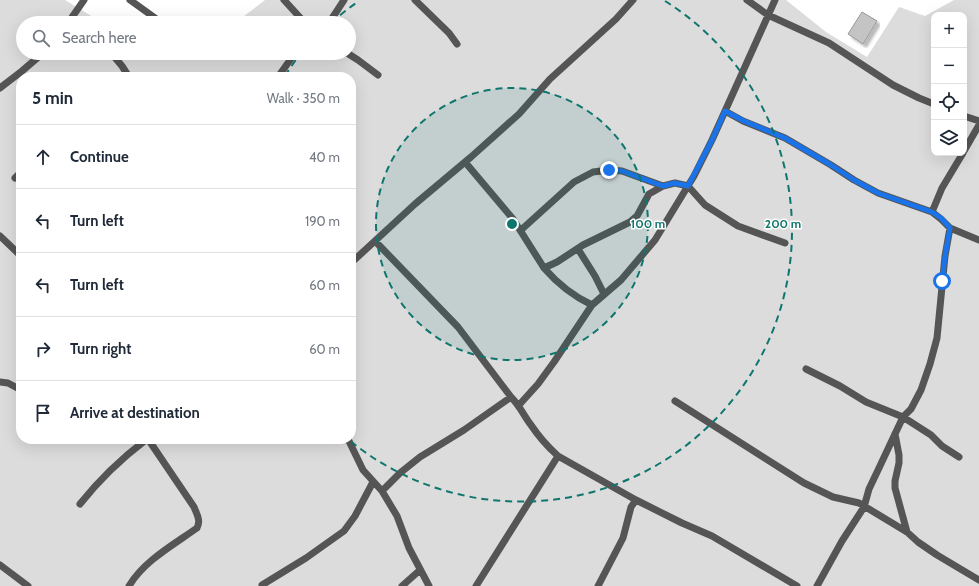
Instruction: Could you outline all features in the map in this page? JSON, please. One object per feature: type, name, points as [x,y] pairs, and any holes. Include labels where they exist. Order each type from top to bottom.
[{"type":"street","points":[[73,16],[84,0]]},
{"type":"street","points":[[130,0],[152,16]]},
{"type":"street","points":[[284,0],[299,16]]},
{"type":"street","points":[[334,16],[344,0]]},
{"type":"street","points":[[415,0],[449,33],[457,44]]},
{"type":"street","points":[[356,258],[415,204],[519,114],[550,79],[616,19],[633,0]]},
{"type":"street","points":[[747,0],[768,15],[829,43],[893,85],[931,103]]},
{"type":"street","points":[[519,405],[538,384],[592,305],[621,280],[655,240],[688,186],[712,140],[775,0]]},
{"type":"street","points":[[356,59],[378,75]]},
{"type":"street","points":[[21,72],[35,60]]},
{"type":"street","points":[[116,60],[124,72]]},
{"type":"street","points":[[282,72],[290,60]]},
{"type":"street","points":[[0,88],[16,76]]},
{"type":"street","points":[[725,111],[744,121],[785,138],[878,193],[932,212],[941,218],[950,228],[979,240]]},
{"type":"street","points":[[967,117],[979,121]]},
{"type":"street","points":[[967,145],[979,125]]},
{"type":"street","points":[[932,212],[942,188],[961,156]]},
{"type":"street","points":[[464,162],[513,219],[544,268],[566,289],[592,305]]},
{"type":"street","points":[[521,230],[574,182],[593,172],[609,170],[622,171],[663,186]]},
{"type":"street","points":[[544,268],[634,220],[649,194],[663,186],[675,183],[688,186],[705,205],[738,226],[785,243]]},
{"type":"street","points":[[817,586],[842,541],[864,507],[869,489],[903,417],[921,390],[937,338],[945,256],[950,228]]},
{"type":"street","points":[[0,236],[16,249]]},
{"type":"street","points":[[375,240],[458,327],[511,397],[519,405],[530,425],[547,446],[558,456],[636,500],[712,536],[797,586]]},
{"type":"street","points":[[578,249],[595,276],[604,294]]},
{"type":"street","points":[[806,369],[840,386],[866,402],[903,417],[931,435],[959,458]]},
{"type":"street","points":[[0,382],[8,382],[16,387]]},
{"type":"street","points":[[382,491],[420,456],[464,430],[511,397]]},
{"type":"street","points":[[674,401],[804,483],[833,497],[852,501],[907,532],[918,542],[979,580]]},
{"type":"street","points":[[895,434],[900,456],[895,488],[907,532]]},
{"type":"street","points":[[80,504],[95,485],[127,454],[140,444]]},
{"type":"street","points":[[128,586],[146,564],[197,528],[199,524],[199,518],[194,507],[150,444]]},
{"type":"street","points":[[350,444],[363,470],[382,491],[397,516],[409,548],[429,586]]},
{"type":"street","points":[[476,586],[558,456]]},
{"type":"street","points":[[262,585],[306,558],[344,531],[355,516],[373,482]]},
{"type":"street","points":[[598,586],[622,538],[631,508],[636,500]]},
{"type":"street","points":[[0,565],[28,586]]},
{"type":"street","points":[[402,586],[420,570]]},
{"type":"shaded area","points":[[0,0],[65,0],[91,16],[16,16],[16,60],[356,60],[356,16],[244,16],[265,0],[786,0],[826,32],[867,57],[899,7],[925,16],[931,13],[931,156],[967,156],[967,12],[932,12],[954,0],[979,0],[979,586],[0,586]]},
{"type":"building","points":[[862,12],[877,21],[863,44],[848,34]]},
{"type":"route","points":[[609,170],[622,171],[663,186],[675,183],[688,186],[725,111],[744,121],[785,138],[878,193],[932,212],[941,218],[950,228],[942,281]]}]
